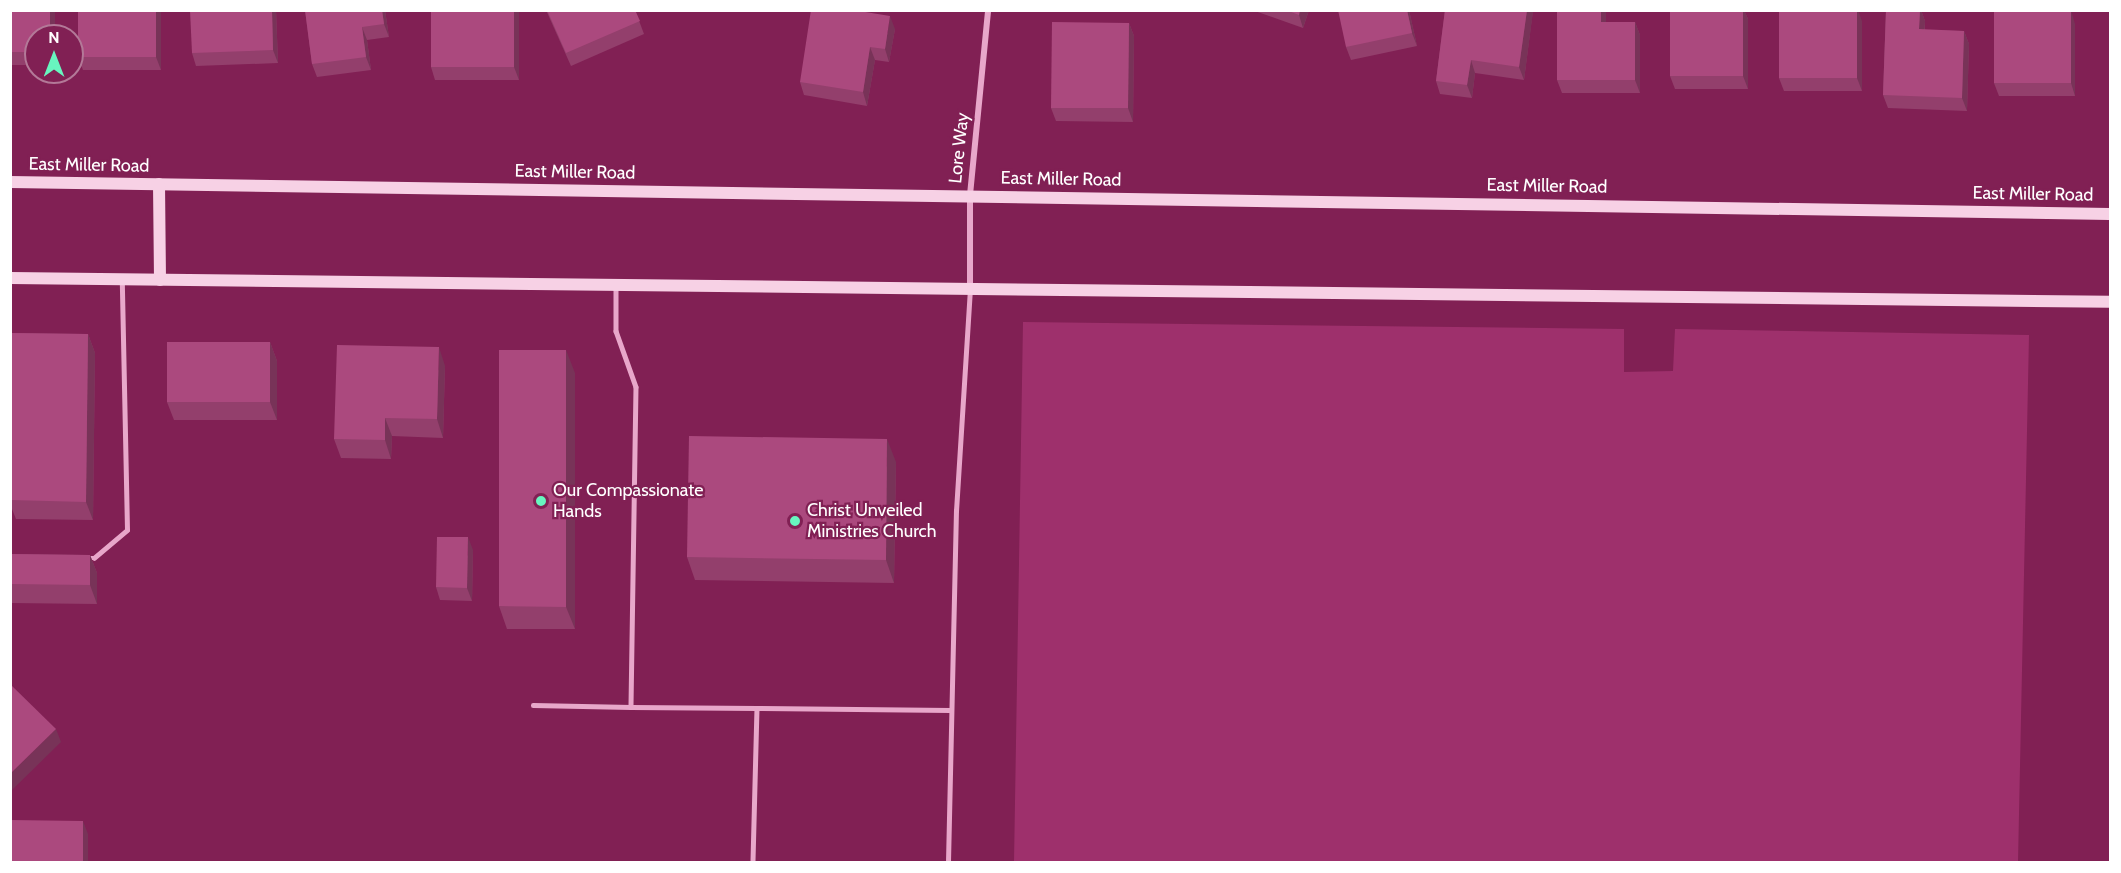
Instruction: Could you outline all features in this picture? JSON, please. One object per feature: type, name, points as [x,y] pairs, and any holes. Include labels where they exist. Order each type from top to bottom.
[{"type":"main road","name":"East Miller Road","points":[[10,182],[2110,213]]},
{"type":"main road","points":[[159,184],[160,280]]},
{"type":"main road","points":[[10,278],[2110,302]]},
{"type":"street","name":"Lore Way","points":[[970,289],[970,195],[988,10]]},
{"type":"lane","points":[[82,557],[94,558],[127,530],[122,279]]},
{"type":"lane","points":[[616,285],[616,331],[636,387],[631,707]]},
{"type":"lane","points":[[948,862],[956,511],[970,289]]},
{"type":"lane","points":[[533,705],[950,710]]},
{"type":"lane","points":[[753,862],[757,708]]},
{"type":"shaded area","points":[[1023,322],[1624,329],[1624,372],[1673,371],[1675,329],[2029,335],[2018,862],[1014,862]]},
{"type":"building","points":[[10,10],[50,10],[50,24],[24,24],[24,52],[10,52]]},
{"type":"building","points":[[78,10],[156,10],[156,57],[84,57],[84,24],[78,24]]},
{"type":"building","points":[[190,10],[272,10],[273,50],[192,53]]},
{"type":"building","points":[[305,10],[382,10],[384,24],[362,27],[366,57],[312,64]]},
{"type":"building","points":[[431,10],[514,10],[514,67],[431,67]]},
{"type":"building","points":[[547,10],[635,10],[640,21],[566,53]]},
{"type":"building","points":[[811,10],[853,10],[890,16],[885,49],[870,47],[863,92],[800,82]]},
{"type":"building","points":[[1286,10],[1300,10],[1299,15]]},
{"type":"building","points":[[1338,10],[1407,10],[1412,33],[1346,47]]},
{"type":"building","points":[[1445,10],[1527,10],[1519,67],[1471,60],[1467,85],[1436,81]]},
{"type":"building","points":[[1557,10],[1601,10],[1601,22],[1635,22],[1635,80],[1557,80]]},
{"type":"building","points":[[1670,10],[1743,10],[1743,76],[1670,76]]},
{"type":"building","points":[[1779,10],[1857,10],[1857,78],[1779,78]]},
{"type":"building","points":[[1886,10],[1920,10],[1919,29],[1964,31],[1962,98],[1883,95]]},
{"type":"building","points":[[1994,10],[2071,10],[2071,83],[1994,83]]},
{"type":"building","points":[[1052,22],[1129,23],[1128,108],[1051,108]]},
{"type":"building","points":[[10,333],[88,334],[86,502],[10,500]]},
{"type":"building","points":[[167,342],[270,342],[270,402],[167,402]]},
{"type":"building","points":[[337,345],[439,347],[437,419],[385,418],[385,440],[334,439]]},
{"type":"building","name":"Our Compassionate Hands","points":[[499,350],[566,350],[566,607],[499,606]]},
{"type":"building","name":"Christ Unveiled Ministries Church","points":[[689,436],[887,439],[886,560],[687,557]]},
{"type":"building","points":[[437,537],[468,537],[467,588],[436,587]]},
{"type":"building","points":[[10,554],[90,555],[90,585],[10,584]]},
{"type":"building","points":[[10,684],[56,729],[10,774]]},
{"type":"building","points":[[10,820],[83,821],[83,862],[10,862]]},
{"type":"place","name":"Our Compassionate Hands","points":[[541,501]]},
{"type":"place","name":"Christ Unveiled Ministries Church","points":[[795,521]]}]
